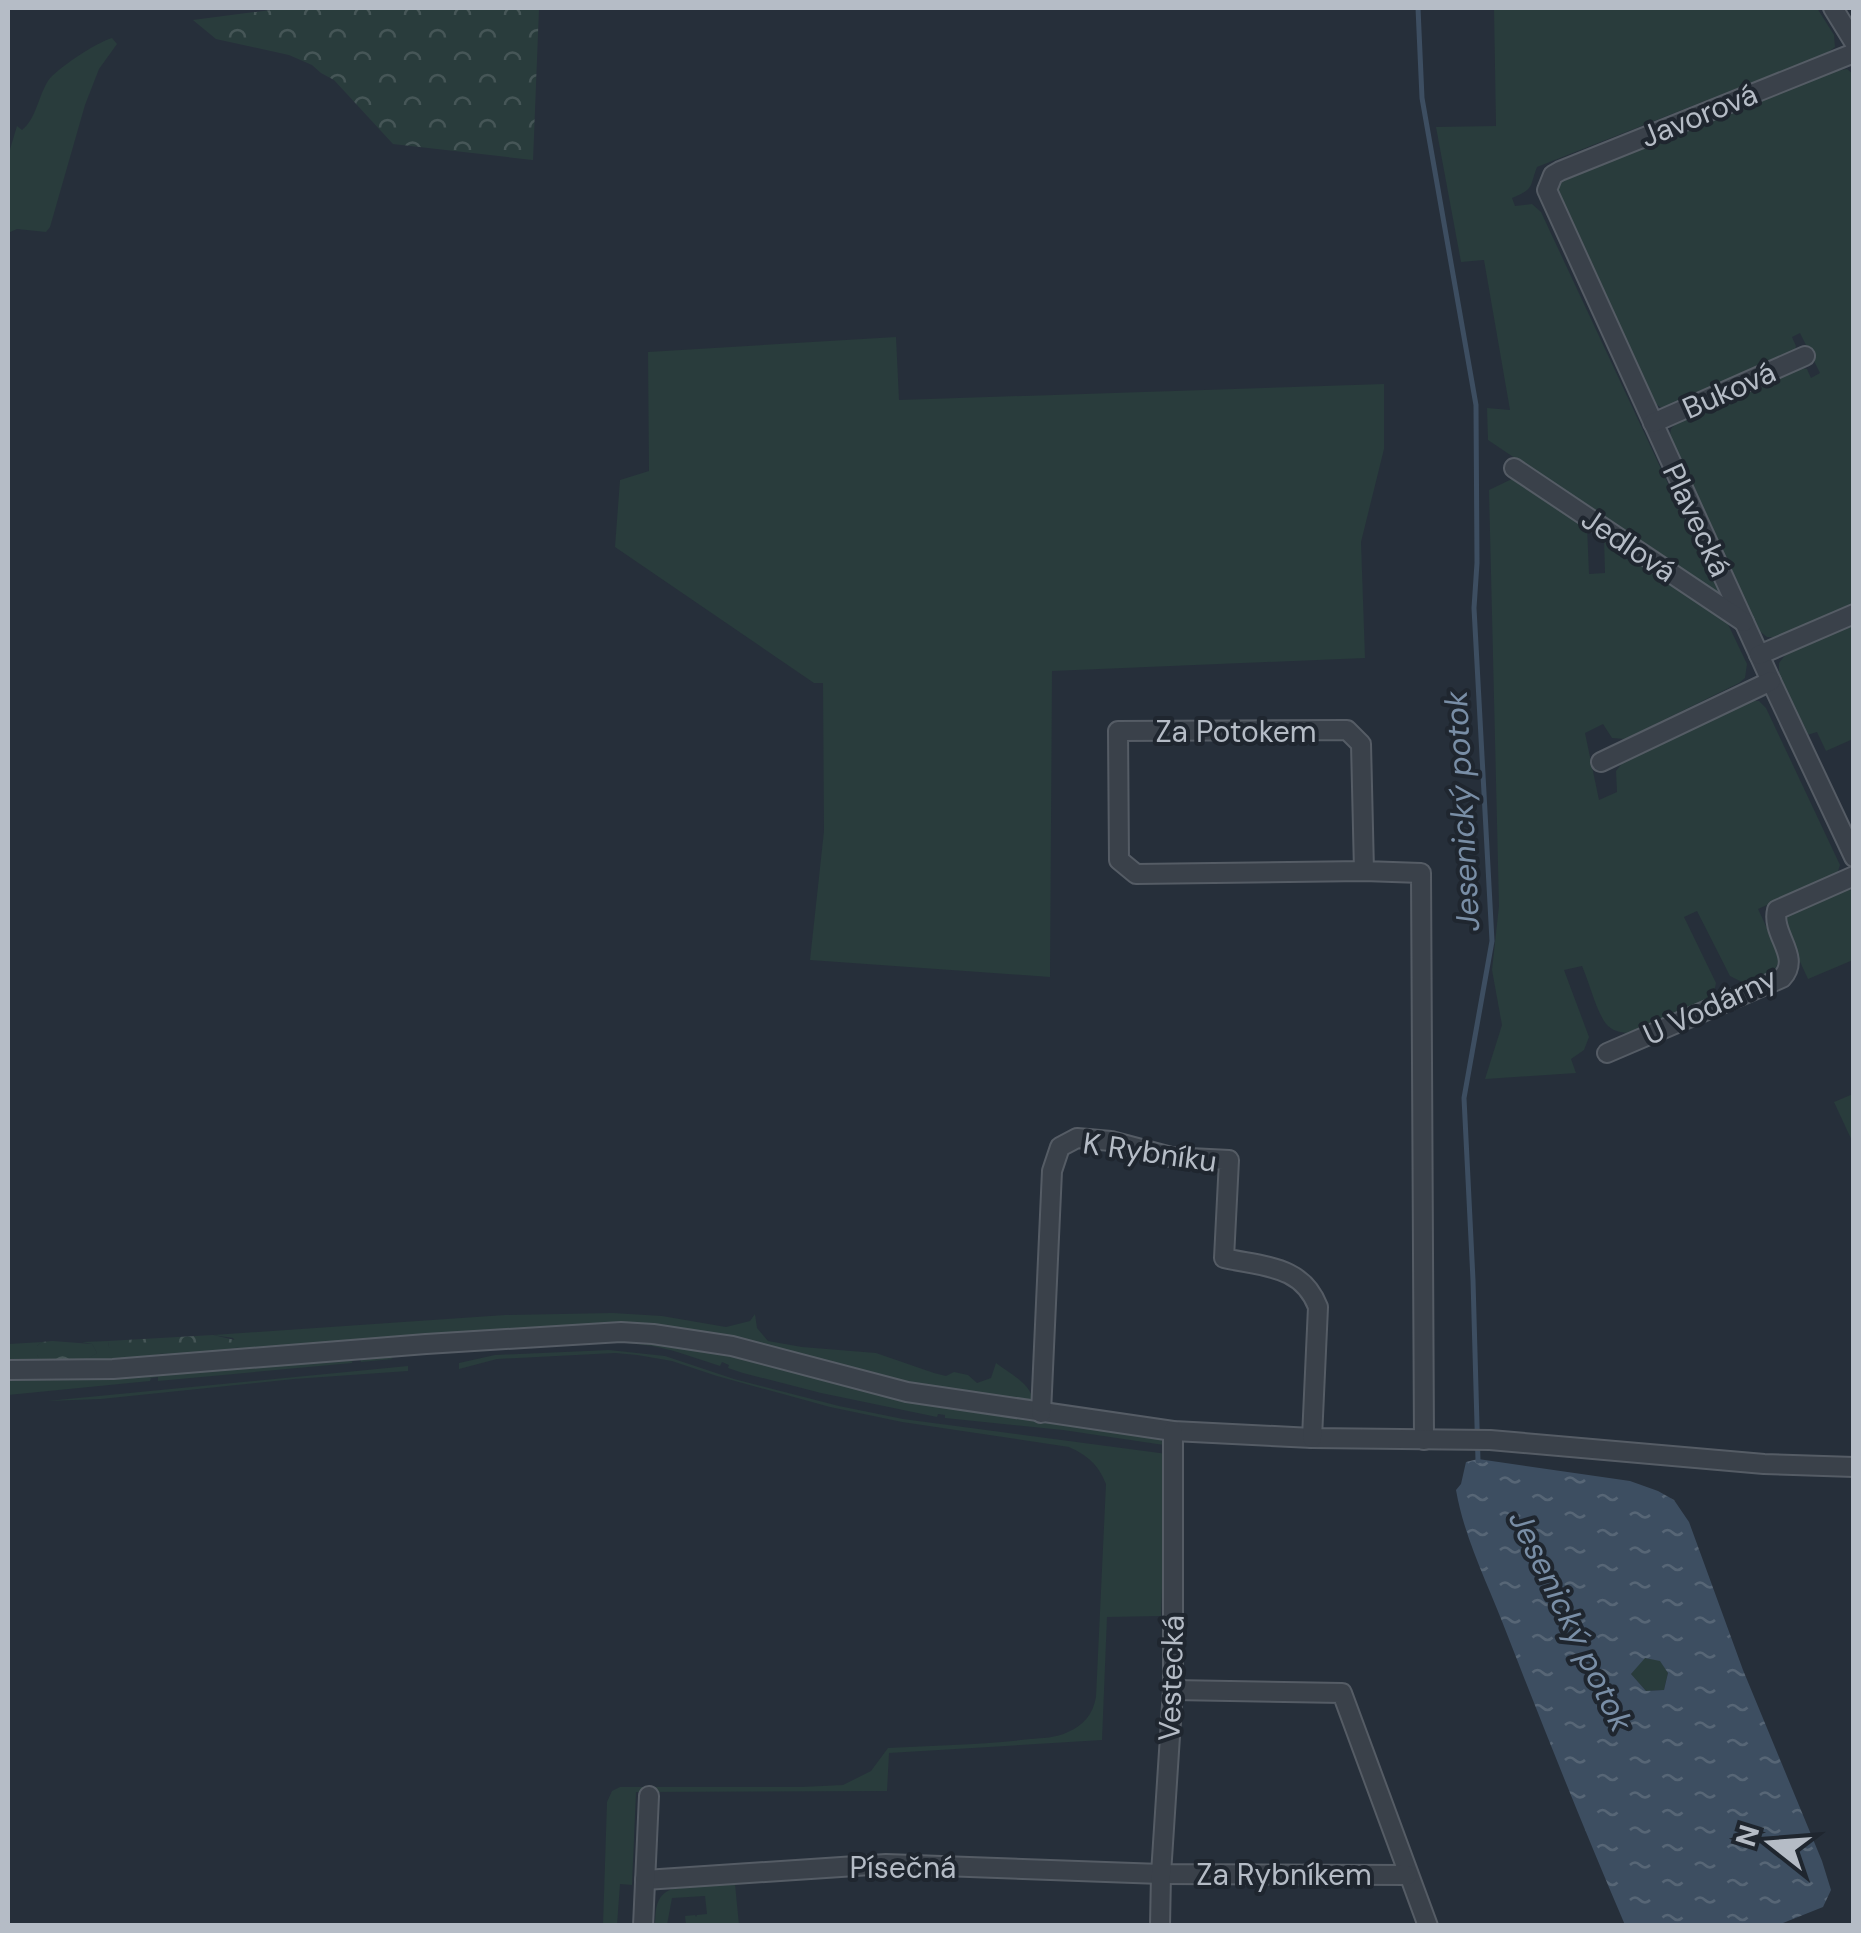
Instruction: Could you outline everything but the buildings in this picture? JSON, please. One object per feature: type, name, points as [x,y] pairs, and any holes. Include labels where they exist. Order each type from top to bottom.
[{"type":"street","points":[[1832,8],[1854,42]]},
{"type":"street","name":"Javorová","points":[[1548,182],[1560,171],[1854,52]]},
{"type":"street","name":"Plavecká","points":[[1548,182],[1549,199],[1854,857]]},
{"type":"street","name":"Buková","points":[[1653,423],[1806,356]]},
{"type":"street","name":"Jedlová","points":[[1514,468],[1744,622]]},
{"type":"street","points":[[1759,655],[1854,614]]},
{"type":"street","points":[[1601,762],[1770,681]]},
{"type":"street","name":"Za Potokem","points":[[1364,871],[1361,744],[1346,730],[1118,731],[1119,860],[1136,874],[1421,873],[1424,1440]]},
{"type":"street","name":"U Vodárny","points":[[1607,1053],[1782,978],[1790,964],[1775,925],[1776,910],[1854,876]]},
{"type":"street","name":"K Rybníku","points":[[1042,1413],[1052,1171],[1060,1148],[1077,1138],[1112,1140],[1171,1157],[1230,1160],[1224,1258],[1292,1274],[1310,1288],[1318,1307],[1312,1438]]},
{"type":"street","points":[[8,1370],[113,1369],[621,1332],[732,1346],[908,1392],[1173,1431],[1312,1438],[1490,1440],[1764,1464],[1854,1467]]},
{"type":"street","name":"Vestecká","points":[[1160,1926],[1173,1690],[1173,1431]]},
{"type":"street","name":"Za Rybníkem","points":[[1173,1690],[1342,1693],[1428,1926]]},
{"type":"street","points":[[642,1926],[649,1796]]},
{"type":"street","name":"Písečná","points":[[645,1880],[886,1864],[1161,1874]]},
{"type":"street","name":"Za Rybníkem","points":[[1161,1874],[1408,1874]]},
{"type":"green space","points":[[286,8],[539,8],[533,160],[393,144],[334,80],[312,65],[289,55],[216,39],[193,20]]},
{"type":"green space","points":[[1494,8],[1817,8],[1834,35],[1835,47],[1827,53],[1537,167],[1530,187],[1512,198],[1515,206],[1532,204],[1541,212],[1721,597],[1488,440],[1487,408],[1510,410],[1484,260],[1461,262],[1436,127],[1496,126]]},
{"type":"green space","points":[[112,38],[117,44],[99,69],[85,105],[50,227],[46,232],[17,229],[8,233],[8,156],[17,126],[22,130],[27,125],[52,76],[87,50]]},
{"type":"green space","points":[[1847,69],[1853,74],[1853,604],[1778,637],[1767,637],[1758,630],[1669,440],[1671,429],[1678,421],[1800,367],[1807,369],[1811,378],[1820,373],[1800,333],[1792,337],[1794,353],[1671,407],[1660,407],[1651,400],[1556,196],[1556,185],[1564,177]]},
{"type":"green space","points":[[896,337],[899,400],[1384,384],[1384,449],[1361,542],[1365,658],[1052,671],[1050,977],[810,960],[824,831],[823,683],[814,683],[615,547],[620,480],[649,471],[648,352]]},
{"type":"green space","points":[[1514,478],[1587,527],[1589,574],[1605,573],[1604,539],[1726,620],[1747,664],[1745,678],[1739,683],[1625,739],[1612,738],[1603,724],[1585,733],[1599,800],[1617,792],[1616,771],[1623,762],[1747,701],[1759,701],[1766,708],[1840,865],[1837,874],[1758,909],[1779,954],[1774,971],[1744,983],[1730,976],[1697,911],[1684,917],[1716,983],[1710,998],[1631,1033],[1622,1032],[1604,1021],[1582,966],[1564,970],[1589,1037],[1584,1050],[1571,1059],[1576,1073],[1485,1079],[1502,1025],[1492,970],[1499,906],[1489,490]]},
{"type":"green space","points":[[1853,624],[1853,739],[1826,751],[1817,732],[1807,735],[1779,674],[1779,663],[1786,654]]},
{"type":"green space","points":[[1849,886],[1853,896],[1853,960],[1808,979],[1784,927],[1789,913]]},
{"type":"green space","points":[[1853,1094],[1853,1143],[1834,1102]]},
{"type":"green space","points":[[755,1314],[757,1328],[768,1341],[876,1353],[946,1376],[954,1372],[968,1375],[977,1383],[991,1378],[996,1363],[1023,1383],[1033,1400],[1029,1403],[933,1390],[691,1333],[144,1361],[8,1362],[8,1344],[42,1342],[37,1346],[37,1355],[42,1361],[83,1361],[97,1353],[92,1344],[82,1342],[108,1341],[109,1347],[145,1357],[164,1353],[182,1357],[239,1347],[233,1338],[213,1335],[505,1315],[662,1316],[726,1327],[750,1321]]},
{"type":"green space","points":[[213,1335],[239,1341],[240,1347],[182,1357],[164,1353],[145,1357],[119,1353],[109,1347],[108,1341]]},
{"type":"green space","points":[[602,1340],[699,1348],[1159,1437],[1164,1445],[945,1418],[938,1414],[937,1417],[821,1393],[743,1373],[722,1362],[720,1366],[652,1346],[598,1342],[508,1346]]},
{"type":"green space","points":[[52,1341],[92,1344],[97,1353],[84,1361],[41,1361],[37,1346]]},
{"type":"green space","points":[[609,1350],[665,1356],[734,1379],[903,1419],[1167,1454],[1161,1616],[1107,1617],[1102,1740],[889,1753],[887,1791],[636,1792],[632,1885],[620,1884],[617,1925],[603,1925],[607,1802],[612,1791],[620,1787],[843,1785],[871,1771],[888,1748],[1049,1737],[1068,1732],[1083,1722],[1096,1697],[1106,1484],[1092,1461],[1069,1447],[830,1407],[672,1361],[615,1353],[497,1359],[459,1369],[459,1363],[495,1355]]},
{"type":"green space","points":[[380,1352],[393,1359],[361,1362],[360,1358],[352,1363],[158,1381],[158,1377],[150,1381],[8,1395],[8,1379],[130,1375]]},
{"type":"green space","points":[[408,1366],[408,1371],[47,1401]]},
{"type":"green space","points":[[1644,1658],[1660,1660],[1668,1673],[1664,1690],[1646,1691],[1631,1674]]},
{"type":"green space","points":[[735,1884],[739,1925],[686,1925],[685,1916],[707,1914],[705,1896],[672,1898],[667,1925],[655,1925],[658,1903],[668,1891]]},
{"type":"water","points":[[1478,1459],[1630,1481],[1674,1500],[1689,1522],[1743,1670],[1822,1861],[1831,1890],[1823,1907],[1778,1925],[1625,1925],[1471,1545],[1456,1490],[1466,1462]],"holes":[[[1645,1658],[1660,1661],[1668,1673],[1664,1690],[1646,1691],[1631,1674]]]},
{"type":"waterway","name":"Jesenický potok","points":[[1418,8],[1422,98],[1476,405],[1474,608],[1492,941],[1464,1098],[1478,1461]]}]
